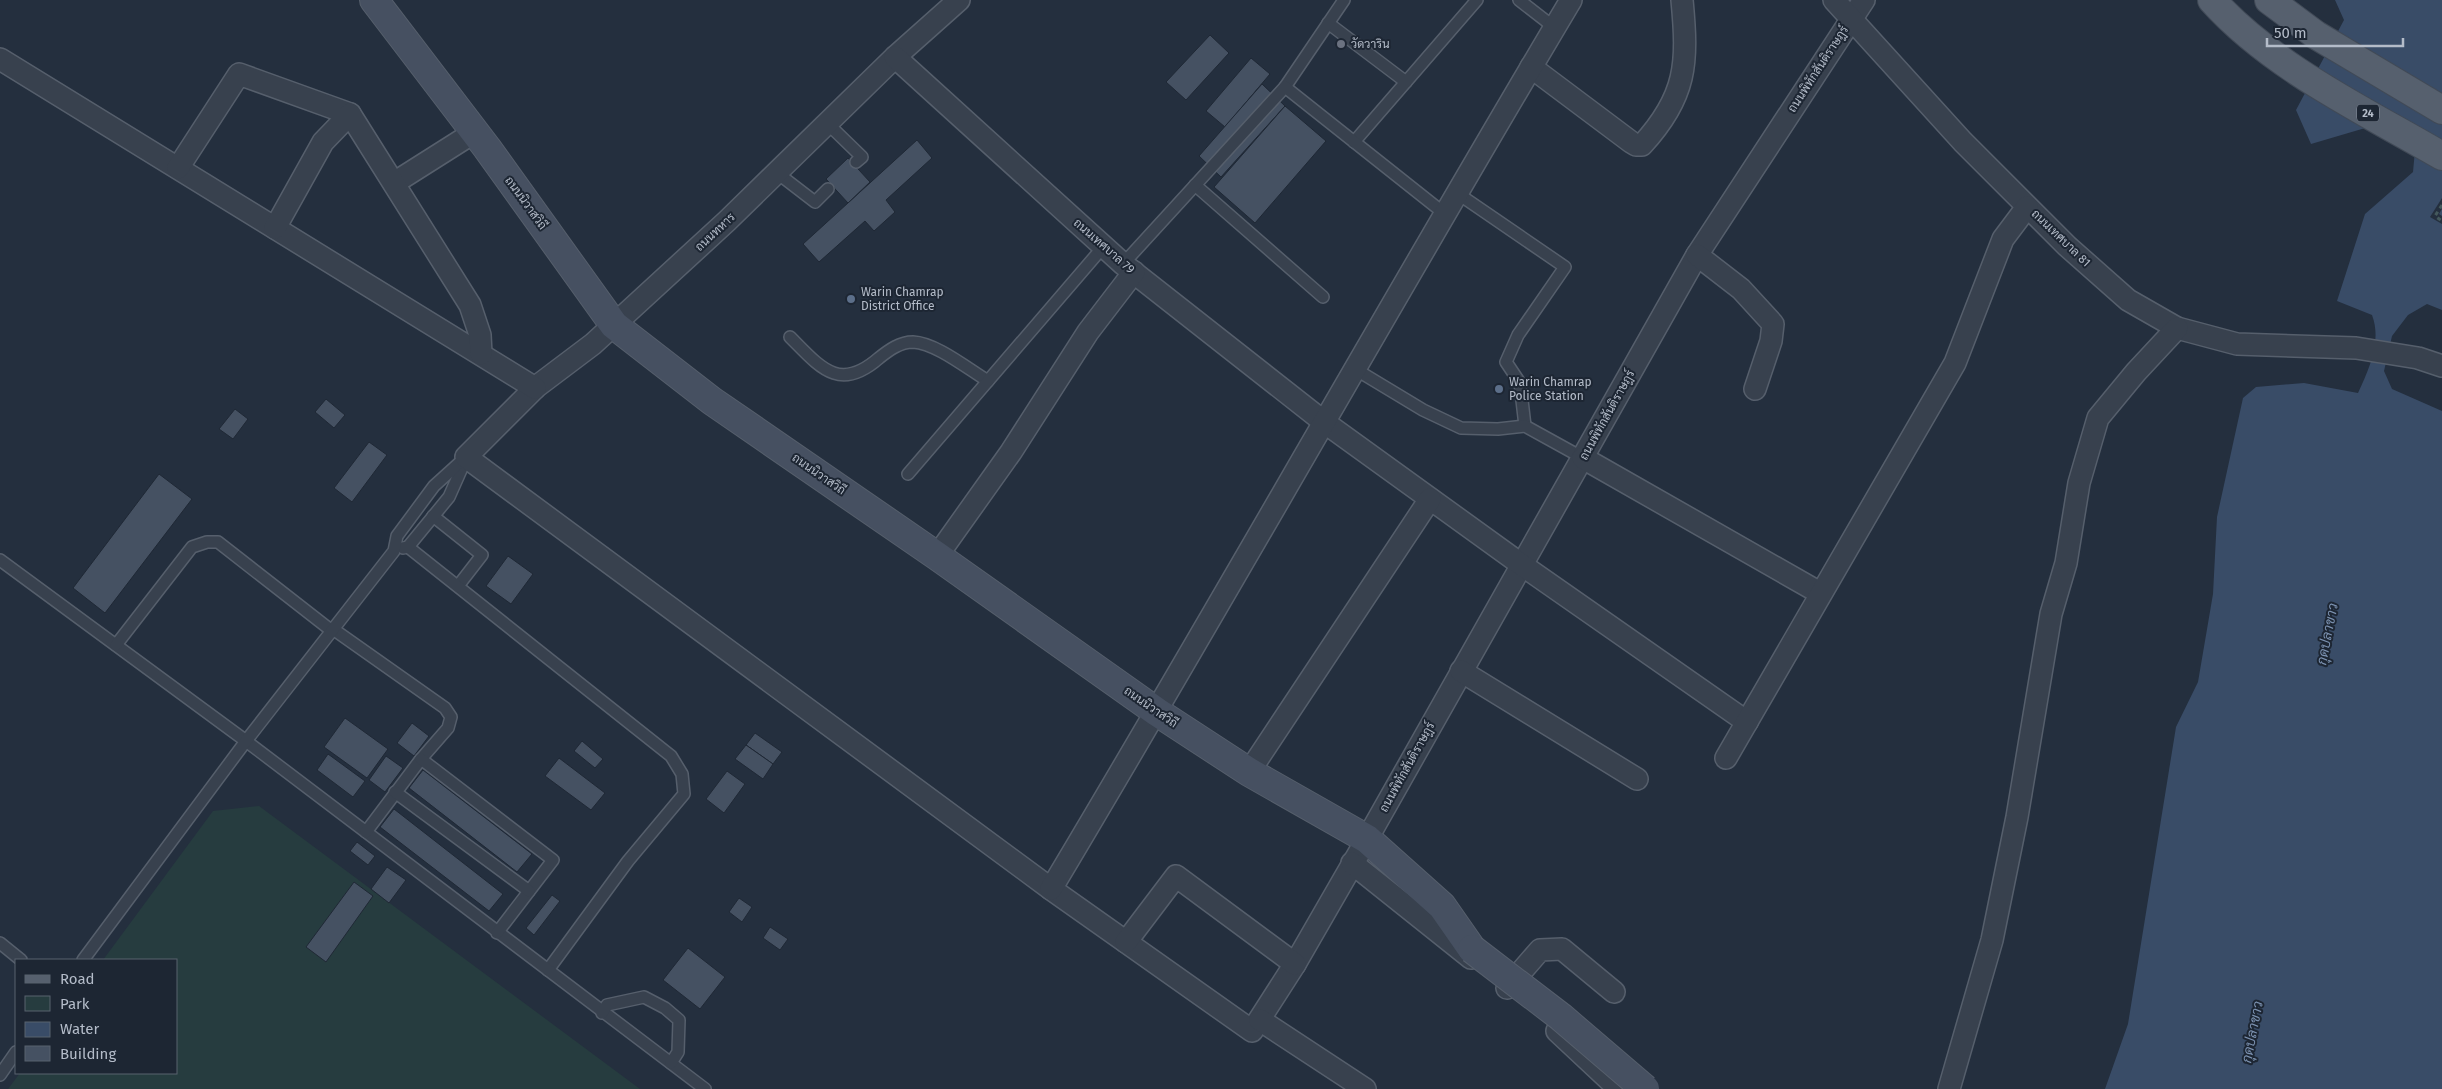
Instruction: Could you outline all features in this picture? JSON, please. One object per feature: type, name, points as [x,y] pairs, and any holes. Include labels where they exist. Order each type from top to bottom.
[{"type":"main road","name":"ถนนนิวาสวิถี","points":[[374,0],[614,325],[712,401],[938,556],[1158,712],[1249,772],[1367,839],[1442,906],[1472,949],[1562,1016],[1645,1089]]},
{"type":"main road","name":"24","points":[[2212,0],[2249,37],[2294,69],[2442,156]]},
{"type":"main road","points":[[2270,0],[2316,36],[2442,110]]},
{"type":"street","name":"ถนนทหาร","points":[[466,457],[535,388],[593,344],[727,222],[895,57],[959,0]]},
{"type":"street","points":[[1052,890],[1158,712],[1324,422],[1571,0]]},
{"type":"street","points":[[1532,67],[1636,146],[1642,145],[1664,117],[1674,100],[1684,72],[1686,46],[1682,0]]},
{"type":"street","name":"ถนนเทศบาล 81","points":[[1834,0],[1964,142],[2066,246],[2128,300],[2177,328],[2237,344],[2356,348],[2418,358],[2442,366]]},
{"type":"street","name":"ถนนพิทักสันติราษฎร์","points":[[1260,1020],[1295,964],[1367,839],[1697,255],[1864,0]]},
{"type":"street","name":"ถนนเทศบาล 79","points":[[895,57],[1128,268],[1324,422],[1430,500],[1747,722]]},
{"type":"street","points":[[0,59],[535,388]]},
{"type":"street","points":[[178,168],[240,74],[350,114],[470,305],[480,335],[481,354]]},
{"type":"street","points":[[275,228],[323,142],[350,114]]},
{"type":"street","points":[[394,183],[473,133]]},
{"type":"street","points":[[1726,758],[1955,363],[2003,240],[2028,207]]},
{"type":"street","points":[[1697,255],[1741,289],[1773,324],[1771,341],[1755,389]]},
{"type":"street","points":[[938,556],[1011,452],[1128,268]]},
{"type":"street","points":[[1948,1089],[1992,940],[2018,807],[2051,614],[2066,563],[2080,483],[2098,418],[2136,372],[2177,328]]},
{"type":"street","points":[[466,457],[1052,890],[1252,1032],[1260,1020],[1365,1089]]},
{"type":"street","points":[[1583,458],[1820,593]]},
{"type":"street","points":[[1249,772],[1430,500]]},
{"type":"street","points":[[1461,671],[1637,779]]},
{"type":"street","points":[[1352,863],[1507,988],[1573,1045],[1619,1089]]},
{"type":"street","points":[[1126,942],[1176,876],[1295,964]]},
{"type":"street","points":[[1507,988],[1540,950],[1562,949],[1614,992]]},
{"type":"lane","points":[[1128,268],[1195,185],[1285,87],[1344,0]]},
{"type":"lane","points":[[1354,142],[1477,0]]},
{"type":"lane","points":[[1519,0],[1555,28]]},
{"type":"lane","points":[[1328,23],[1406,82]]},
{"type":"lane","points":[[1285,87],[1445,214]]},
{"type":"lane","points":[[827,123],[862,157],[856,162]]},
{"type":"lane","points":[[776,172],[815,202],[828,189]]},
{"type":"lane","points":[[1195,185],[1323,298]]},
{"type":"lane","points":[[1457,193],[1565,267],[1518,335],[1506,362],[1520,383],[1525,426]]},
{"type":"lane","points":[[908,474],[1104,246]]},
{"type":"lane","points":[[790,337],[816,363],[837,374],[857,374],[896,346],[915,342],[935,349],[988,381]]},
{"type":"lane","points":[[1355,369],[1423,410],[1461,428],[1498,430],[1525,426],[1583,458]]},
{"type":"lane","points":[[394,551],[408,546],[449,497],[466,457]]},
{"type":"lane","points":[[84,959],[246,741],[394,551],[396,536],[434,486],[466,457]]},
{"type":"lane","points":[[433,516],[482,555],[458,586]]},
{"type":"lane","points":[[116,645],[192,547],[207,542],[218,542],[333,630],[445,708],[451,718],[448,728],[421,759],[366,832]]},
{"type":"lane","points":[[408,546],[671,756],[682,774],[684,794],[628,861],[548,970]]},
{"type":"lane","points":[[0,560],[246,741],[602,1013],[705,1089]]},
{"type":"lane","points":[[421,759],[553,860],[497,933]]},
{"type":"lane","points":[[395,792],[529,891]]},
{"type":"lane","points":[[0,943],[20,959]]},
{"type":"lane","points":[[602,1013],[607,1005],[644,997],[666,1008],[679,1020],[678,1052],[671,1063]]},
{"type":"lane","points":[[0,1075],[15,1053]]},
{"type":"path","points":[[2442,204],[2435,216],[2442,221]]},
{"type":"green space","points":[[259,806],[640,1089],[8,1089],[19,1074],[178,1074],[178,959],[104,959],[213,811]]},
{"type":"water","name":"กุดปลาขาว","points":[[2335,0],[2442,0],[2442,310],[2427,304],[2408,315],[2392,336],[2384,371],[2392,389],[2442,411],[2442,1089],[2105,1089],[2128,1024],[2176,727],[2198,682],[2213,594],[2217,517],[2243,398],[2256,387],[2304,383],[2358,393],[2373,355],[2376,335],[2375,325],[2372,315],[2337,301],[2365,214],[2413,172],[2415,150],[2372,126],[2311,144],[2296,110],[2344,20]]},
{"type":"pier","points":[[2442,198],[2442,209],[2439,214],[2442,216],[2442,224],[2430,217]]},
{"type":"building","points":[[1210,35],[1229,53],[1186,100],[1166,82]]},
{"type":"building","points":[[1251,58],[1270,74],[1225,127],[1206,111]]},
{"type":"building","points":[[1262,84],[1285,106],[1221,177],[1199,156]]},
{"type":"building","points":[[1285,106],[1326,141],[1255,223],[1214,187]]},
{"type":"building","points":[[917,140],[932,158],[886,200],[895,212],[874,231],[865,221],[819,262],[803,244]]},
{"type":"building","points":[[848,158],[870,182],[848,203],[826,179]]},
{"type":"building","points":[[326,399],[345,415],[334,428],[315,412]]},
{"type":"building","points":[[235,409],[248,419],[233,439],[219,429]]},
{"type":"building","points":[[369,442],[387,455],[352,502],[334,488]]},
{"type":"building","points":[[159,474],[192,499],[105,613],[73,588]]},
{"type":"building","points":[[508,556],[533,574],[511,604],[486,586]]},
{"type":"building","points":[[345,718],[388,749],[367,778],[324,747]]},
{"type":"building","points":[[412,723],[429,736],[414,756],[397,743]]},
{"type":"building","points":[[755,733],[782,752],[773,764],[746,745]]},
{"type":"building","points":[[582,741],[603,759],[595,768],[574,751]]},
{"type":"building","points":[[746,745],[773,764],[763,779],[735,759]]},
{"type":"building","points":[[328,754],[365,781],[353,797],[317,770]]},
{"type":"building","points":[[386,756],[403,768],[385,792],[369,780]]},
{"type":"building","points":[[559,758],[605,793],[591,810],[545,776]]},
{"type":"building","points":[[423,770],[532,854],[517,872],[409,788]]},
{"type":"building","points":[[727,771],[745,784],[724,813],[706,799]]},
{"type":"building","points":[[394,809],[503,894],[489,911],[380,827]]},
{"type":"building","points":[[357,842],[375,856],[368,865],[350,851]]},
{"type":"building","points":[[387,867],[406,880],[389,903],[371,889]]},
{"type":"building","points":[[354,882],[373,896],[326,962],[306,947]]},
{"type":"building","points":[[552,895],[560,901],[534,935],[526,928]]},
{"type":"building","points":[[739,898],[752,907],[742,922],[729,912]]},
{"type":"building","points":[[770,927],[788,939],[780,950],[763,938]]},
{"type":"building","points":[[688,948],[725,977],[700,1009],[663,980]]},
{"type":"place","name":"วัดวาริน","points":[[1341,44]]},
{"type":"place","name":"Warin Chamrap District Office","points":[[851,299]]},
{"type":"place","name":"Warin Chamrap Police Station","points":[[1499,389]]}]
